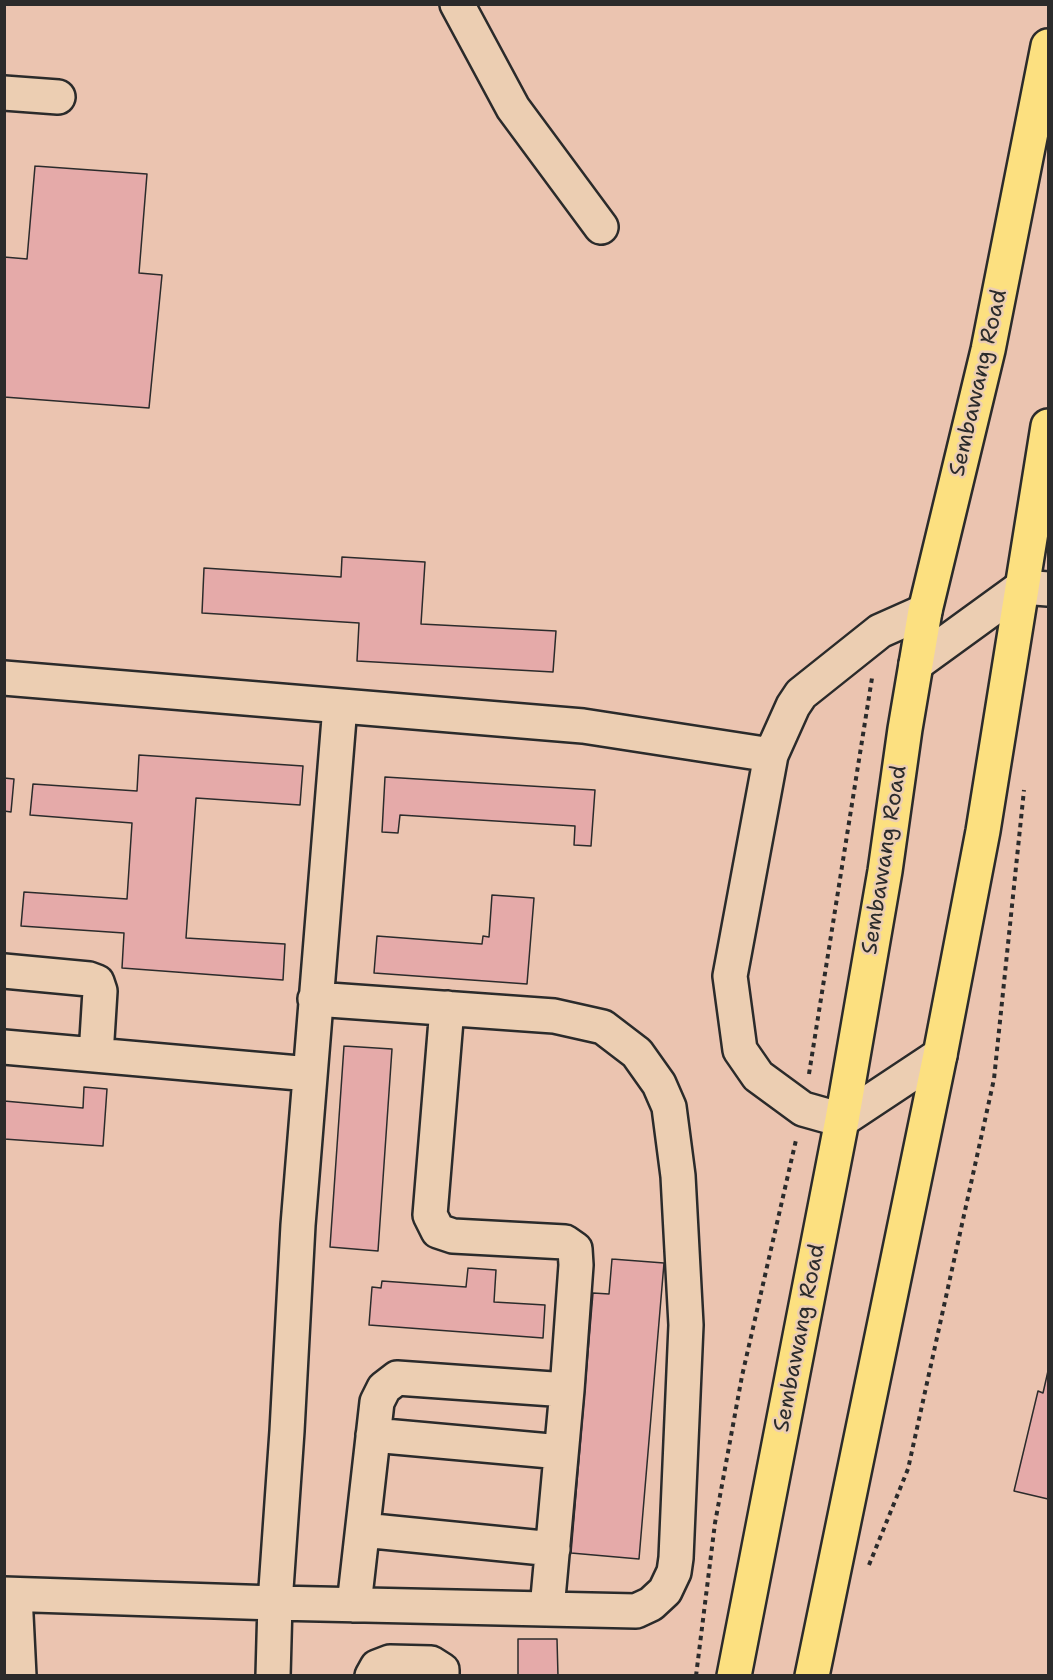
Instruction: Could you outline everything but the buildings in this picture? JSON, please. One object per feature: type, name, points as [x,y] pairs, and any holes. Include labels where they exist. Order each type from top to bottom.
[{"type":"main road","name":"Sembawang Road","points":[[735,1676],[842,1120],[885,871],[925,611],[988,350],[1048,46]]},
{"type":"main road","points":[[812,1676],[940,1055],[982,831],[1035,588],[1048,426]]},
{"type":"street","points":[[457,4],[513,108],[601,228]]},
{"type":"street","points":[[4,93],[58,97]]},
{"type":"street","points":[[916,664],[1035,588]]},
{"type":"street","points":[[925,611],[880,631],[801,694],[793,706],[771,755],[730,976],[740,1050],[758,1076],[803,1109],[842,1120],[940,1055]]},
{"type":"street","points":[[4,678],[583,726],[771,755]]},
{"type":"street","points":[[273,1676],[275,1604],[298,1225],[340,706]]},
{"type":"street","points":[[4,971],[89,979],[98,982],[100,991],[96,1055]]},
{"type":"street","points":[[19,1676],[10,1594],[275,1604],[636,1611],[651,1604],[665,1591],[674,1572],[686,1325],[678,1176],[669,1107],[659,1084],[637,1053],[603,1027],[554,1016],[315,999]]},
{"type":"street","points":[[447,1008],[430,1215],[438,1231],[453,1236],[565,1242],[575,1249],[576,1265],[567,1390],[547,1609]]},
{"type":"street","points":[[4,1047],[309,1074]]},
{"type":"street","points":[[354,1605],[377,1401],[384,1388],[397,1378],[567,1390]]},
{"type":"street","points":[[373,1435],[561,1452]]},
{"type":"street","points":[[363,1530],[552,1549]]},
{"type":"street","points":[[372,1676],[377,1667],[390,1662],[431,1663],[442,1670],[442,1676]]},
{"type":"path","points":[[696,1676],[714,1523],[738,1398],[803,1109],[872,678]]},
{"type":"path","points":[[869,1565],[908,1469],[994,1079],[1024,787]]}]
